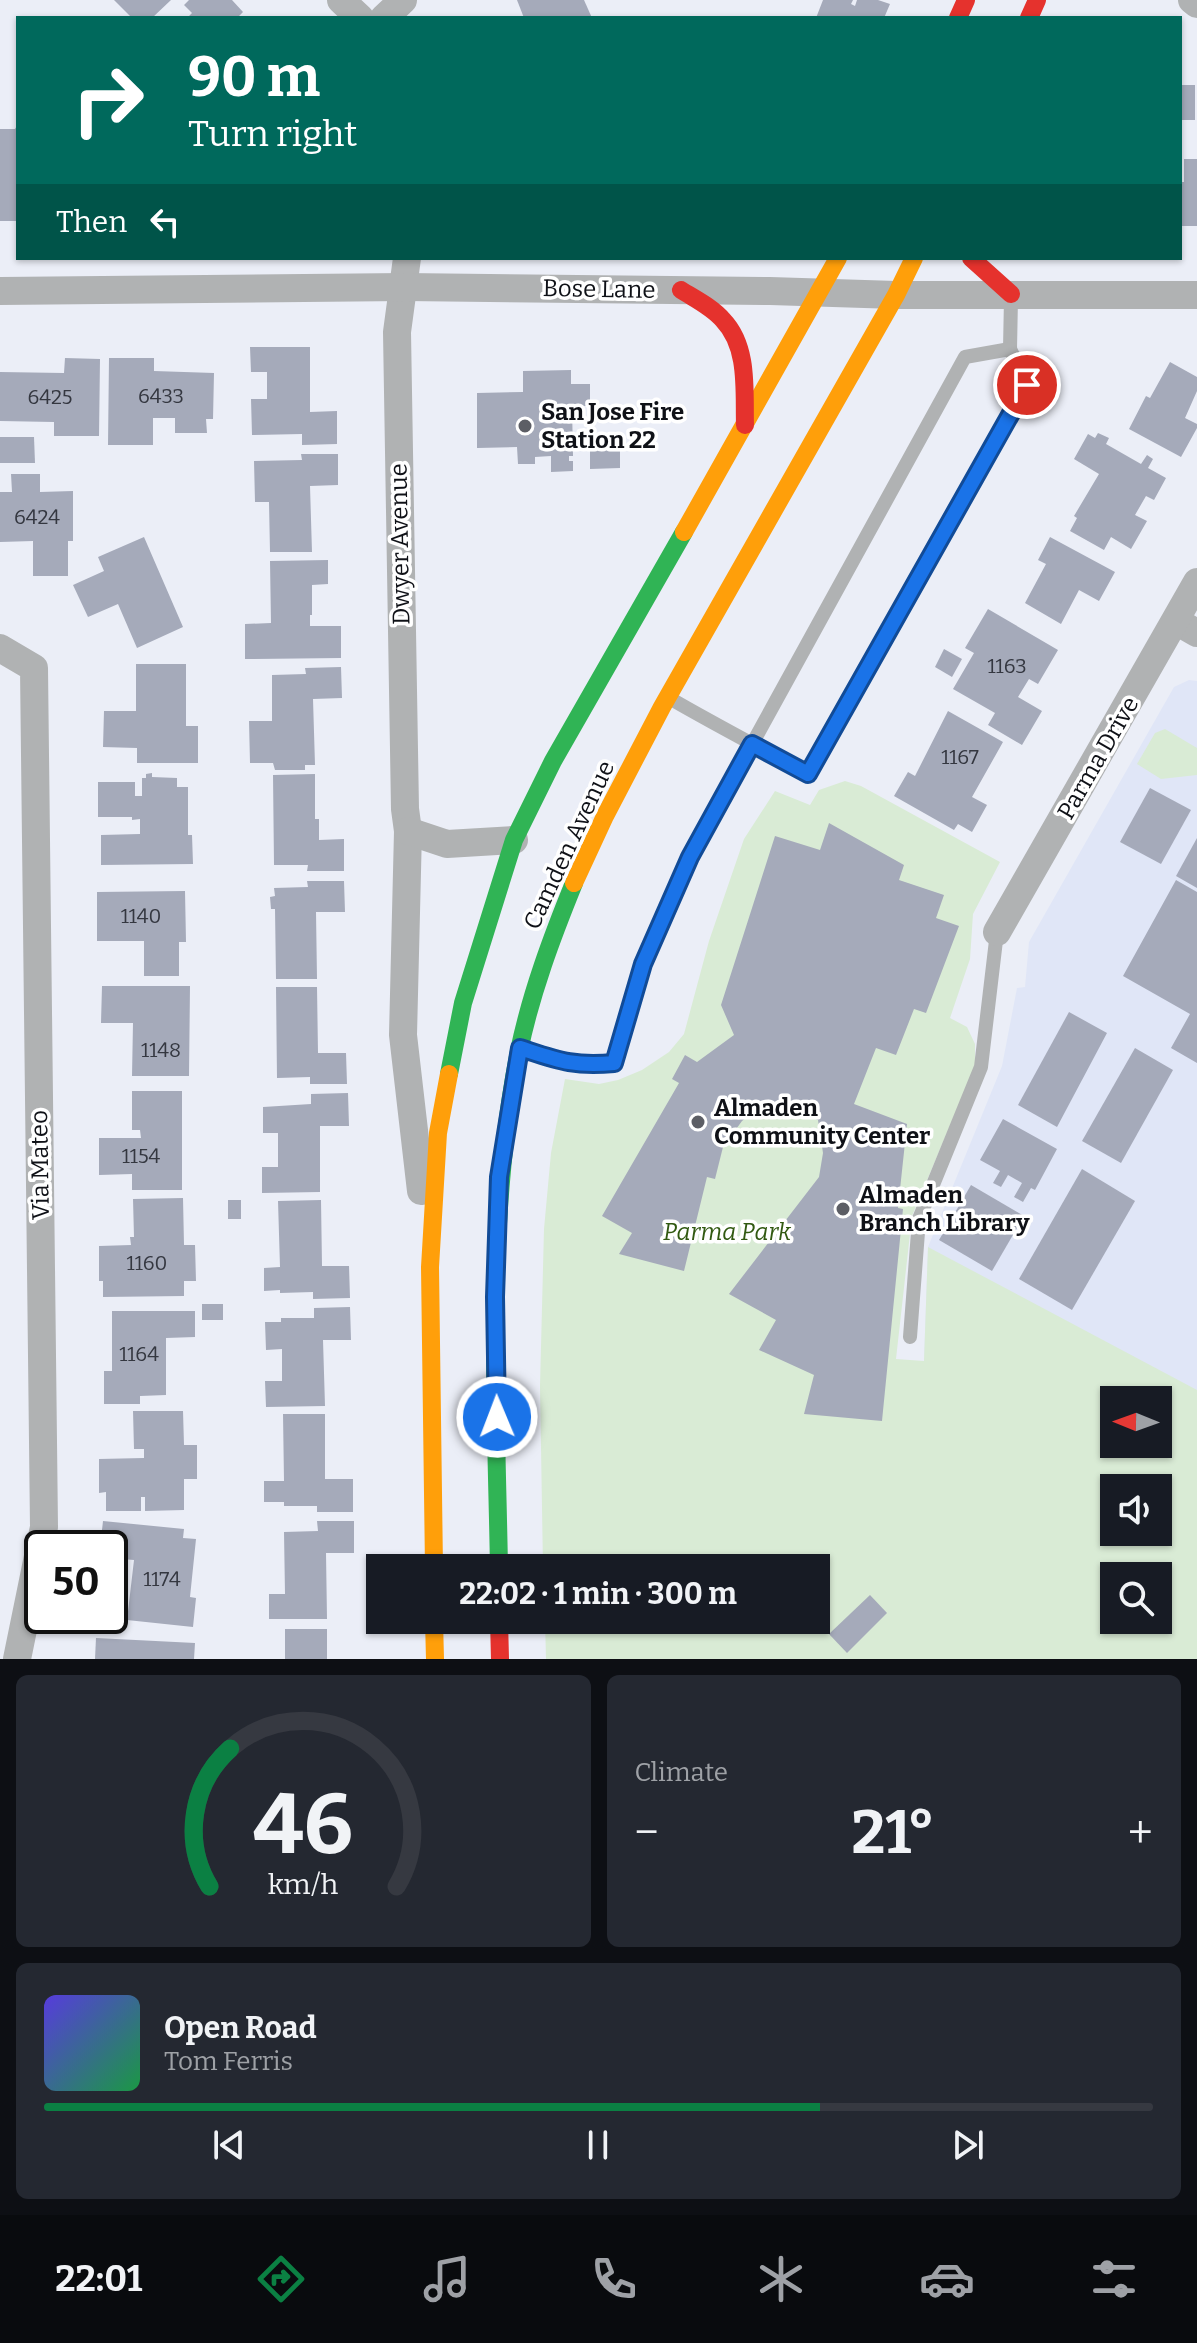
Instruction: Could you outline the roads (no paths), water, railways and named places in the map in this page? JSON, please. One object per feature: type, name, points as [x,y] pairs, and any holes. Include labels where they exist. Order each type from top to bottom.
[{"type":"main road","name":"Camden Avenue","points":[[434,1554],[430,1267],[438,1133],[463,1003],[514,840],[553,761],[837,260]]},
{"type":"main road","name":"Camden Avenue","points":[[499,1554],[495,1297],[499,1177],[520,1048],[548,945],[588,850],[667,697],[913,260]]},
{"type":"main road","points":[[973,260],[1011,294]]},
{"type":"main road","points":[[681,290],[722,318],[736,336],[741,357],[745,425]]},
{"type":"main road","points":[[434,1634],[435,1659]]},
{"type":"main road","points":[[499,1634],[500,1659]]},
{"type":"street","points":[[341,0],[358,16]]},
{"type":"street","points":[[386,16],[403,0]]},
{"type":"street","points":[[1192,0],[1197,4]]},
{"type":"street","name":"Dwyer Avenue","points":[[407,260],[397,332],[404,793],[408,831],[403,1035],[430,1267]]},
{"type":"street","name":"Bose Lane","points":[[0,291],[405,287],[896,295],[1197,295]]},
{"type":"street","name":"Parma Drive","points":[[997,932],[1186,627],[1197,582]]},
{"type":"street","name":"Via Mateo","points":[[0,648],[34,668],[44,1527],[17,1659]]},
{"type":"street","points":[[408,831],[447,844],[514,840]]},
{"type":"lane","points":[[667,697],[808,774],[1027,385],[1010,349],[1011,294]]},
{"type":"lane","points":[[520,1048],[565,1063],[614,1063],[643,964],[690,857],[965,357],[1010,349]]},
{"type":"lane","points":[[910,1337],[919,1219],[981,1067],[997,932]]},
{"type":"place","name":"San Jose Fire Station 22","points":[[525,426]]},
{"type":"place","name":"Almaden Community Center","points":[[698,1122]]},
{"type":"place","name":"Almaden Branch Library","points":[[843,1209]]},
{"type":"park label","name":"Parma Park","points":[[727,1232]]}]
